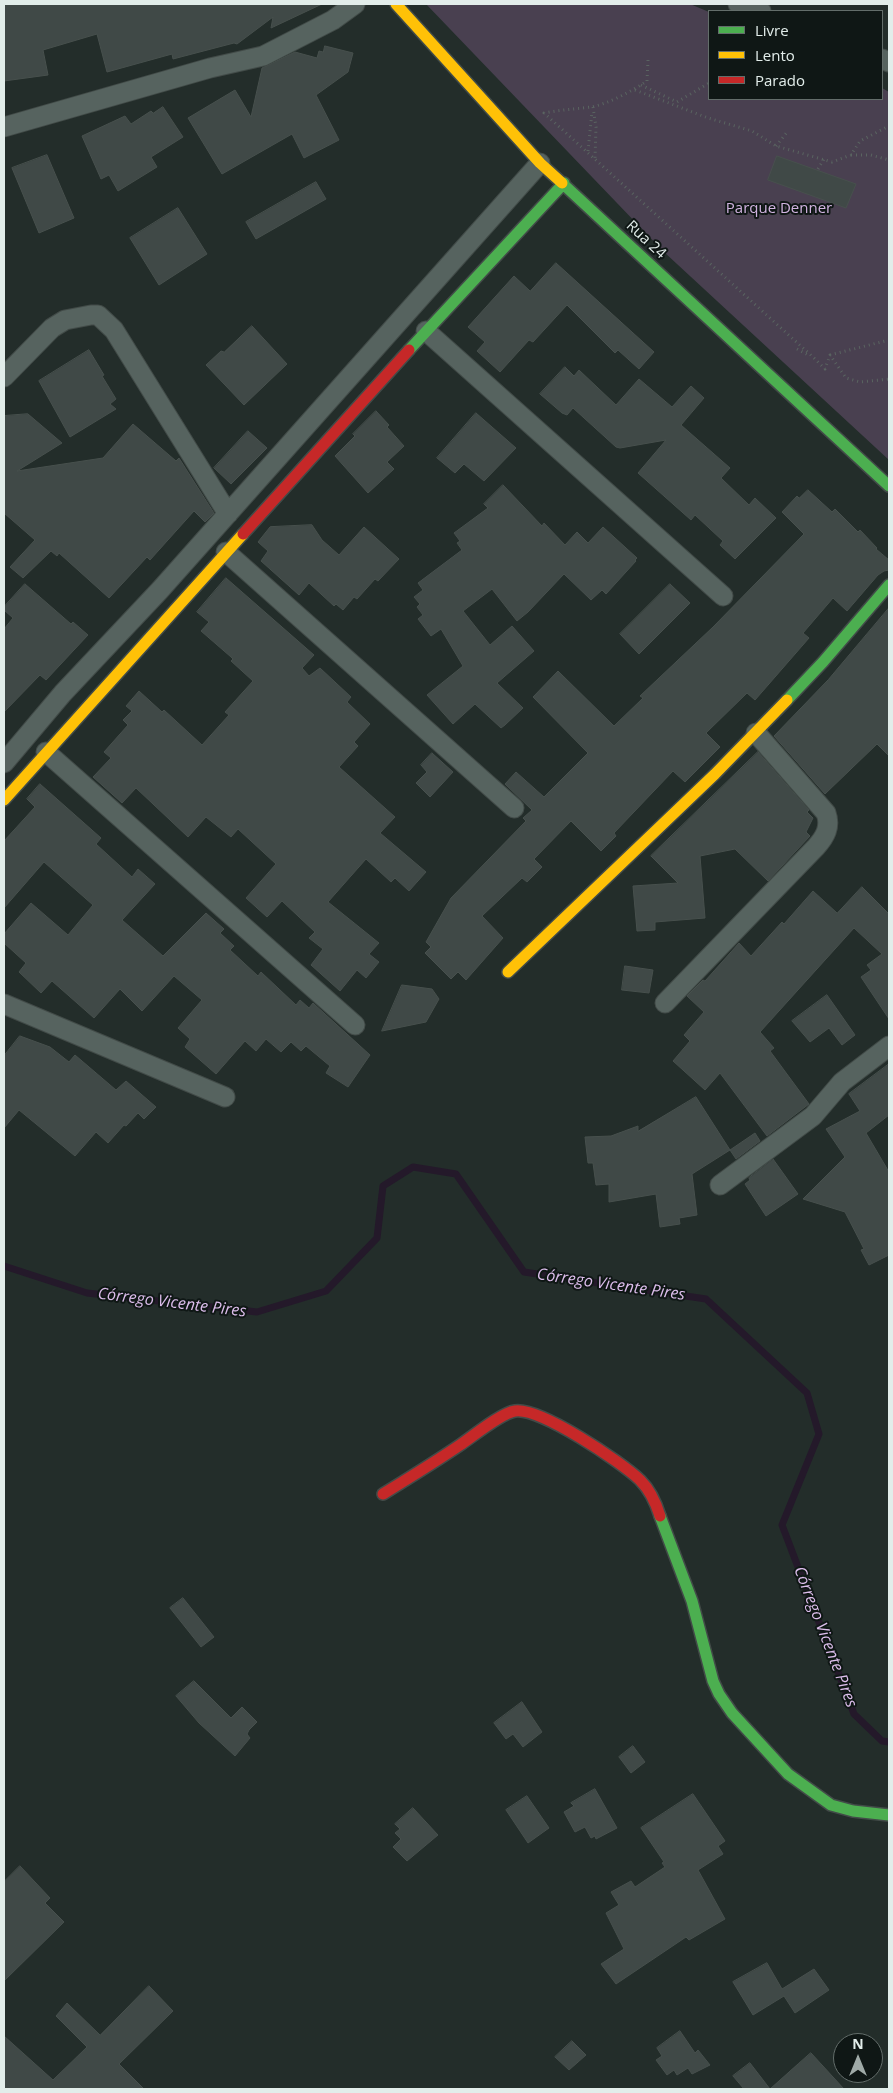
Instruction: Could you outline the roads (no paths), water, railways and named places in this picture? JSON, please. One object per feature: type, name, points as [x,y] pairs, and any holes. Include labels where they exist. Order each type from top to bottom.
[{"type":"street","points":[[4,127],[210,68],[263,56],[333,20],[355,4]]},
{"type":"street","name":"Rua 24","points":[[396,4],[540,163],[564,183],[889,486]]},
{"type":"street","points":[[738,4],[758,10]]},
{"type":"street","points":[[4,763],[63,694],[160,590],[540,163]]},
{"type":"street","points":[[4,800],[426,331],[564,183]]},
{"type":"street","points":[[4,377],[52,328],[65,320],[91,314],[104,318],[114,330],[228,514]]},
{"type":"street","points":[[426,331],[723,596]]},
{"type":"street","points":[[226,552],[514,808]]},
{"type":"street","points":[[508,972],[756,733],[823,662],[889,585]]},
{"type":"street","points":[[665,1003],[816,848],[825,835],[828,826],[826,813],[756,733]]},
{"type":"street","points":[[46,752],[355,1025]]},
{"type":"street","points":[[6,1010],[225,1097]]},
{"type":"street","points":[[720,1185],[813,1116],[842,1082],[889,1046]]},
{"type":"street","points":[[383,1494],[459,1446],[491,1423],[515,1411],[537,1416],[560,1425],[592,1445],[642,1481],[655,1501],[692,1601],[713,1681],[732,1713],[788,1774],[831,1805],[853,1812],[889,1814]]},
{"type":"waterway","name":"Córrego Vicente Pires","points":[[4,1266],[87,1293],[257,1312],[326,1291],[377,1238],[383,1186],[413,1167],[456,1174],[524,1272],[706,1299],[807,1393],[819,1434],[782,1525],[854,1714],[882,1741],[889,1742]]},
{"type":"park label","name":"Parque Denner","points":[[779,209]]}]
